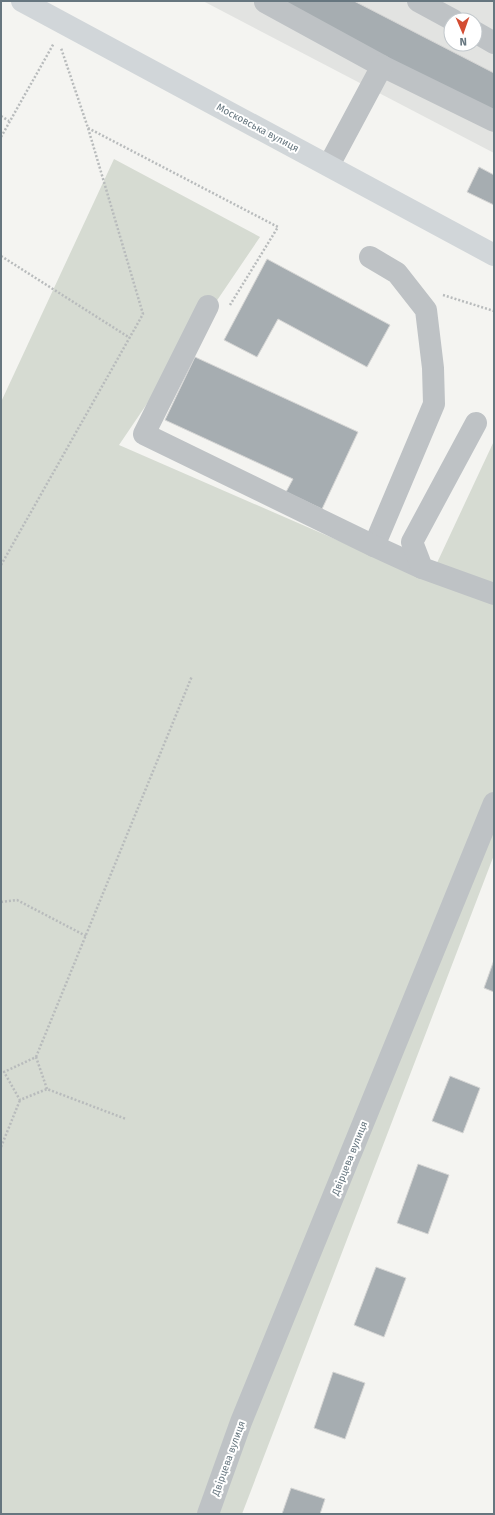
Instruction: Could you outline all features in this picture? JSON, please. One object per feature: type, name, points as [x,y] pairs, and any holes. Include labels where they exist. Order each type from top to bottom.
[{"type":"main road","name":"Московська вулиця","points":[[22,1],[494,255]]},
{"type":"street","points":[[266,2],[382,66],[494,120]]},
{"type":"street","points":[[483,37],[494,43]]},
{"type":"street","points":[[329,165],[382,66]]},
{"type":"street","points":[[370,257],[397,273],[426,310],[433,368],[434,404],[374,546]]},
{"type":"street","points":[[217,309],[144,434],[422,568],[494,594]]},
{"type":"street","points":[[422,568],[412,542],[476,423]]},
{"type":"street","name":"Двірцева вулиця","points":[[208,1514],[241,1422],[494,803]]},
{"type":"path","points":[[1,137],[57,38]]},
{"type":"path","points":[[1,565],[143,314],[88,128],[60,45]]},
{"type":"path","points":[[1,116],[9,121]]},
{"type":"path","points":[[88,128],[278,227],[217,309]]},
{"type":"path","points":[[1,256],[130,338]]},
{"type":"path","points":[[442,295],[494,311]]},
{"type":"path","points":[[47,1089],[36,1057],[192,676]]},
{"type":"path","points":[[1,902],[17,900],[86,936]]},
{"type":"path","points":[[20,1100],[2,1071],[36,1057]]},
{"type":"path","points":[[1,1147],[20,1100],[47,1089],[126,1119]]},
{"type":"shaded area","points":[[203,1],[494,1],[494,153]]},
{"type":"shaded area","points":[[114,159],[260,237],[119,445],[429,580],[494,441],[494,855],[242,1514],[1,1514],[1,402]]},
{"type":"building","points":[[271,1],[354,1],[443,47],[443,52],[453,52],[494,73],[494,115]]},
{"type":"building","points":[[479,167],[494,175],[494,205],[467,192]]},
{"type":"building","points":[[267,259],[390,325],[367,367],[278,319],[257,357],[224,340]]},
{"type":"building","points":[[195,357],[358,432],[322,509],[286,492],[293,479],[165,420]]},
{"type":"building","points":[[494,960],[494,992],[484,988]]},
{"type":"building","points":[[450,1076],[480,1088],[463,1133],[432,1121]]},
{"type":"building","points":[[418,1164],[449,1175],[428,1234],[397,1223]]},
{"type":"building","points":[[376,1267],[406,1278],[384,1337],[354,1325]]},
{"type":"building","points":[[333,1372],[365,1383],[345,1439],[314,1428]]},
{"type":"building","points":[[291,1488],[325,1499],[320,1514],[282,1514]]}]
